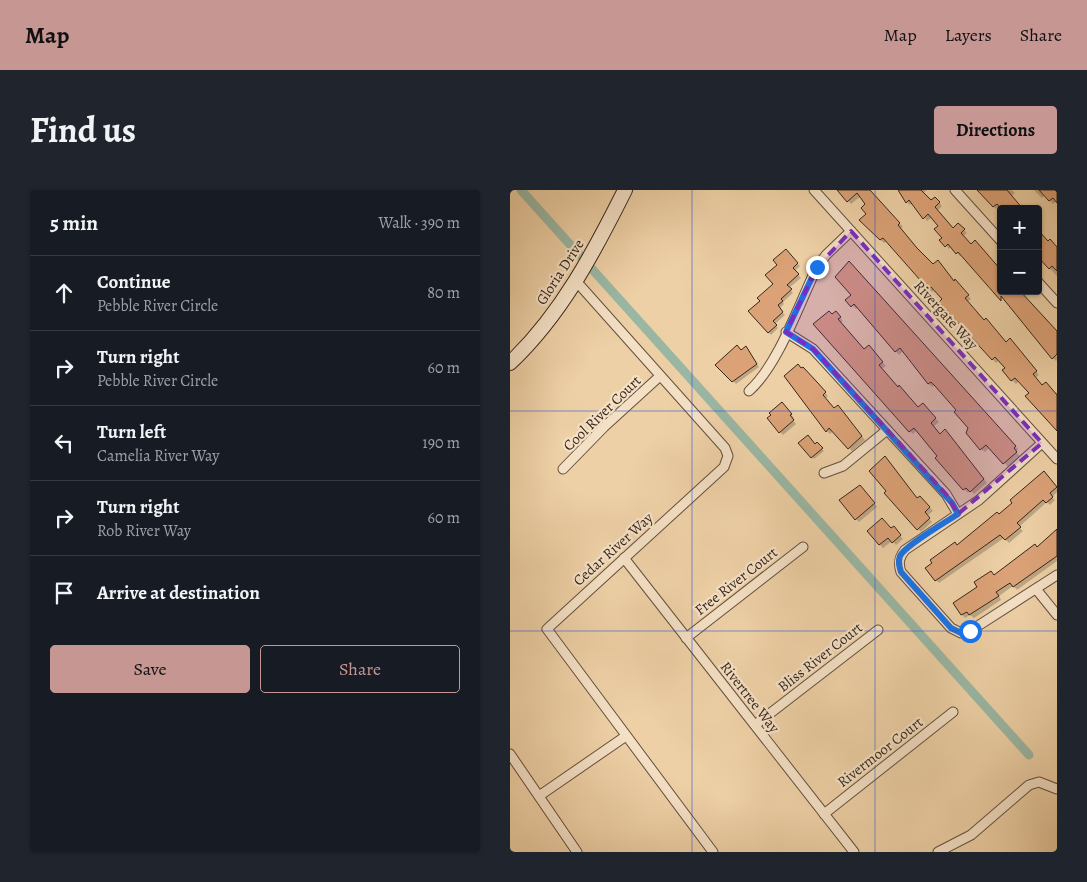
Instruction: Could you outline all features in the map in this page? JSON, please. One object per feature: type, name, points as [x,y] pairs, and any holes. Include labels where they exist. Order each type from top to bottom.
[{"type":"street","name":"Gloria Drive","points":[[510,363],[543,327],[580,275],[625,190]]},
{"type":"street","name":"Rivergate Way","points":[[814,190],[1057,459]]},
{"type":"street","points":[[955,190],[997,237]]},
{"type":"street","points":[[749,391],[766,373],[817,267],[826,255],[851,231]]},
{"type":"street","name":"Cedar River Way","points":[[580,275],[660,376],[724,448],[727,462],[724,467],[547,629],[713,852]]},
{"type":"street","points":[[1042,286],[1057,303]]},
{"type":"street","points":[[786,332],[813,349],[946,494],[958,514]]},
{"type":"street","name":"Cool River Court","points":[[563,469],[604,427],[660,376]]},
{"type":"street","points":[[824,473],[843,466],[887,430]]},
{"type":"street","points":[[1042,443],[979,500],[904,550],[899,560],[901,572],[951,628],[961,633],[970,631],[1057,575]]},
{"type":"street","name":"Free River Court","points":[[686,638],[803,547]]},
{"type":"street","name":"Rivertree Way","points":[[624,558],[854,852]]},
{"type":"street","points":[[1036,589],[1057,615]]},
{"type":"street","name":"Bliss River Court","points":[[754,725],[878,630]]},
{"type":"street","name":"Rivermoor Court","points":[[824,814],[952,712]]},
{"type":"street","points":[[539,796],[626,736]]},
{"type":"street","points":[[510,754],[577,852]]},
{"type":"street","points":[[938,852],[971,835],[1028,785],[1039,782],[1057,789]]},
{"type":"highlighted area","points":[[851,231],[1042,443],[958,514],[946,494],[813,349],[786,332],[817,267]]},
{"type":"building","points":[[837,190],[870,190],[900,223],[898,225],[917,248],[933,264],[938,260],[954,281],[955,279],[969,295],[965,298],[984,320],[986,318],[1006,342],[1010,338],[1037,371],[1033,374],[1042,385],[1046,382],[1057,395],[1057,431],[1025,396],[1029,393],[1015,378],[1011,381],[1002,370],[1005,368],[995,357],[992,360],[939,302],[942,299],[931,287],[928,289],[883,238],[880,240],[859,220],[866,214],[861,208],[865,204],[857,193],[847,202]]},
{"type":"building","points":[[898,190],[921,190],[931,200],[935,197],[940,202],[935,207],[953,228],[958,223],[965,229],[961,233],[971,244],[975,240],[997,265],[997,295],[1024,295],[1057,331],[1057,354],[1052,359],[1001,296],[1001,301],[958,252],[956,254],[948,244],[945,247],[939,240],[942,238],[934,229],[938,226],[928,214],[923,219],[909,200],[906,203]]},
{"type":"building","points":[[977,190],[1007,190],[1020,205],[997,204],[993,207]]},
{"type":"building","points":[[1039,190],[1057,190],[1057,203],[1053,198],[1049,201]]},
{"type":"building","points":[[1042,234],[1048,241],[1050,239],[1057,247],[1057,271],[1052,266],[1049,269],[1042,261]]},
{"type":"building","points":[[786,249],[798,263],[793,268],[799,274],[787,285],[792,289],[781,299],[783,301],[778,305],[783,312],[773,321],[777,325],[768,333],[748,311],[760,301],[757,298],[773,284],[765,275],[777,265],[773,260]]},
{"type":"building","points":[[849,261],[1016,446],[1014,448],[1017,452],[1003,464],[986,445],[980,450],[966,433],[968,428],[954,412],[956,410],[935,386],[931,382],[928,384],[900,348],[895,352],[854,304],[851,307],[845,300],[851,295],[835,277]]},
{"type":"building","points":[[829,311],[832,314],[836,311],[841,317],[838,319],[864,349],[869,345],[883,362],[879,365],[918,407],[923,403],[936,418],[931,423],[940,434],[945,429],[984,479],[970,492],[966,488],[963,490],[935,458],[937,456],[914,428],[909,432],[813,324]]},
{"type":"building","points":[[737,345],[741,350],[746,346],[757,364],[732,382],[715,365]]},
{"type":"building","points":[[798,364],[826,392],[823,395],[834,408],[838,405],[862,436],[848,449],[829,428],[826,432],[784,376]]},
{"type":"building","points":[[782,402],[792,414],[790,415],[794,420],[779,433],[767,418],[771,415],[769,413]]},
{"type":"building","points":[[808,435],[815,444],[817,442],[823,448],[811,458],[798,443]]},
{"type":"building","points":[[885,456],[917,498],[920,496],[930,507],[925,512],[930,518],[917,530],[884,493],[886,491],[869,471]]},
{"type":"building","points":[[1044,471],[1057,487],[1050,493],[1053,497],[1046,503],[1043,500],[1017,523],[1021,527],[1005,540],[1000,535],[935,581],[925,568],[932,563],[930,560],[955,542],[957,545],[997,512],[999,514],[1012,503],[1010,500]]},
{"type":"building","points":[[860,485],[875,503],[855,520],[839,500]]},
{"type":"building","points":[[882,518],[891,528],[894,526],[901,535],[892,543],[888,538],[879,545],[867,531]]},
{"type":"building","points":[[1057,529],[1057,556],[1013,587],[1010,583],[996,592],[999,596],[969,615],[967,612],[961,615],[953,603],[977,587],[974,582],[991,571],[994,575],[1035,544],[1037,547]]},
{"type":"waterway","points":[[521,190],[1029,755]]},
{"type":"route","points":[[817,267],[786,332],[797,337],[813,349],[946,494],[952,503],[958,514],[904,550],[899,560],[899,566],[901,572],[951,628],[961,633],[970,631]]}]
